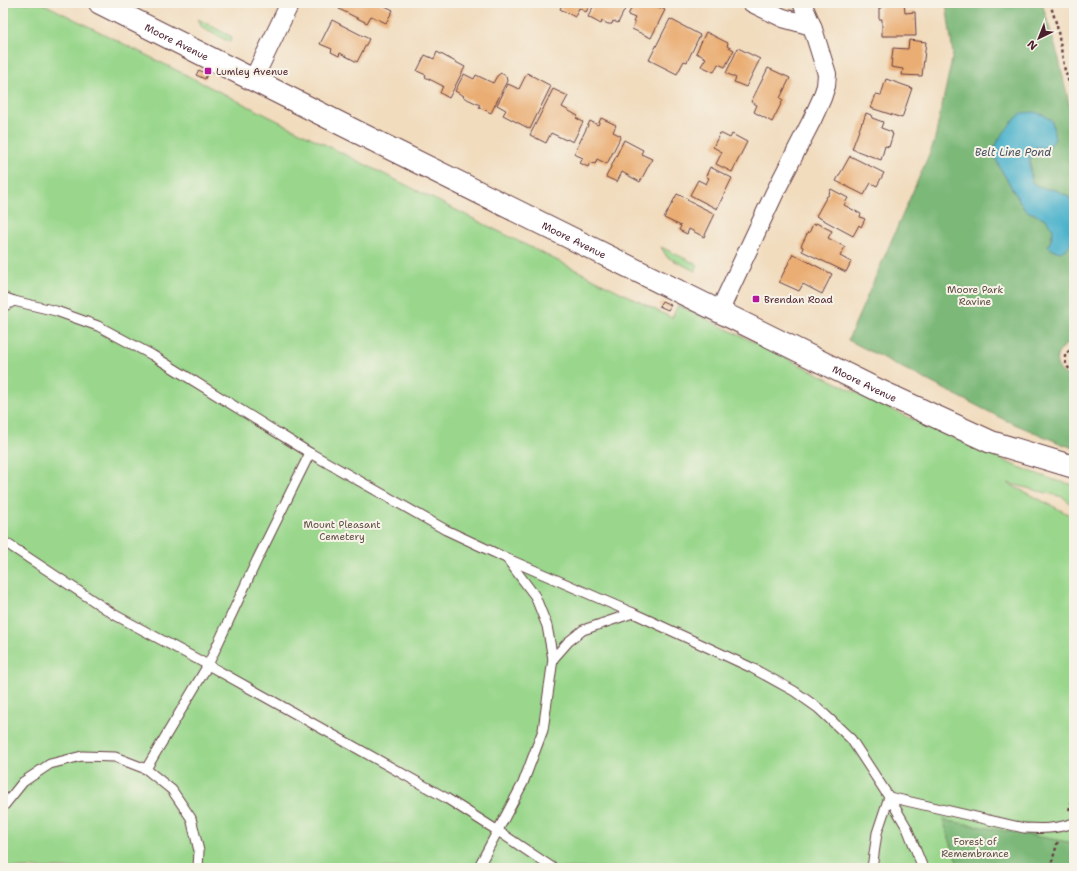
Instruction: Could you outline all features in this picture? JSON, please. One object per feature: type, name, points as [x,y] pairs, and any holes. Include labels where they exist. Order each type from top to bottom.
[{"type":"street","name":"Moore Avenue","points":[[100,3],[256,74],[722,305],[965,415],[1064,464]]},
{"type":"street","name":"Moore Avenue","points":[[132,3],[256,74]]},
{"type":"street","points":[[256,74],[290,3]]},
{"type":"street","points":[[752,3],[783,18],[812,26]]},
{"type":"street","points":[[722,305],[775,192],[812,120],[826,86],[827,74],[812,26],[802,3]]},
{"type":"lane","points":[[3,297],[56,311],[98,326],[152,354],[310,453],[446,530],[508,559],[633,613],[752,668],[794,691],[818,708],[850,739],[889,797],[907,828],[923,868]]},
{"type":"lane","points":[[3,307],[14,300]]},
{"type":"lane","points":[[146,769],[208,665],[310,453]]},
{"type":"lane","points":[[3,541],[115,615],[208,665],[446,798],[553,868]]},
{"type":"lane","points":[[478,868],[523,783],[543,730],[553,659],[547,626],[535,596],[508,559]]},
{"type":"lane","points":[[553,659],[568,642],[583,630],[633,613]]},
{"type":"lane","points":[[3,806],[23,782],[50,764],[82,756],[115,757],[146,769],[172,790],[191,818],[200,851],[198,868]]},
{"type":"lane","points":[[889,797],[1024,828],[1044,829],[1074,823]]},
{"type":"lane","points":[[872,868],[877,833],[889,797]]},
{"type":"path","points":[[1050,3],[1057,26],[1065,71],[1070,85],[1074,106]]},
{"type":"path","points":[[1074,348],[1065,355],[1065,363],[1070,370],[1074,372]]},
{"type":"path","points":[[1050,868],[1063,826]]},
{"type":"green space","name":"Mount Pleasant Cemetery","points":[[3,3],[42,3],[672,318],[678,305],[886,407],[1016,466],[1054,480],[1074,485],[1074,507],[1063,497],[1007,483],[1074,517],[1074,868],[3,868]]},
{"type":"green space","name":"Moore Park Ravine","points":[[946,3],[1042,3],[1059,59],[1074,133],[1074,202],[1056,190],[1041,188],[1032,182],[1030,160],[1035,147],[1044,148],[1055,139],[1052,121],[1044,116],[1034,112],[993,152],[1000,168],[1025,210],[1046,219],[1053,230],[1048,246],[1053,250],[1072,240],[1074,226],[1074,339],[1065,345],[1058,353],[1057,363],[1063,373],[1074,379],[1074,448],[1005,420],[848,340],[934,143],[953,54]]},
{"type":"green space","points":[[198,19],[232,37],[230,42],[202,28]]},
{"type":"green space","points":[[661,247],[698,265],[695,271],[667,257]]},
{"type":"green space","name":"Forest of Remembrance","points":[[943,820],[1074,843],[1074,868],[959,868]]},
{"type":"water","name":"Belt Line Pond","points":[[1034,112],[1044,115],[1052,121],[1055,139],[1051,145],[1045,148],[1035,147],[1032,151],[1030,173],[1032,182],[1041,188],[1056,190],[1074,202],[1074,227],[1072,240],[1066,249],[1060,252],[1053,250],[1048,246],[1053,230],[1046,219],[1025,210],[1000,168],[993,152],[999,139],[1012,122],[1022,113]]},
{"type":"building","points":[[342,3],[379,3],[393,10],[386,23],[371,16],[367,23],[339,9]]},
{"type":"building","points":[[563,3],[591,3],[586,12],[579,8],[575,17],[560,9]]},
{"type":"building","points":[[595,3],[628,3],[618,23],[613,21],[612,24],[608,24],[602,21],[601,24],[588,17]]},
{"type":"building","points":[[634,3],[650,3],[665,10],[651,38],[632,29],[635,23],[633,22],[635,18],[628,15]]},
{"type":"building","points":[[881,3],[904,3],[905,13],[915,12],[916,36],[882,36],[882,19],[879,19],[879,8],[882,8]]},
{"type":"building","points":[[670,19],[700,35],[687,62],[684,61],[677,74],[649,60]]},
{"type":"building","points":[[332,20],[369,39],[357,62],[340,53],[339,56],[331,52],[332,49],[320,44]]},
{"type":"building","points":[[706,32],[728,43],[727,46],[734,50],[725,67],[718,64],[714,72],[701,66],[706,58],[696,53]]},
{"type":"building","points":[[909,40],[926,42],[922,76],[902,75],[903,69],[891,67],[893,48],[908,49]]},
{"type":"building","points":[[738,48],[760,59],[746,87],[734,82],[736,78],[726,73]]},
{"type":"building","points":[[437,52],[465,67],[449,98],[440,93],[443,86],[417,71],[425,55],[434,59]]},
{"type":"building","points":[[768,68],[790,78],[780,98],[783,100],[772,122],[754,112],[757,105],[751,102]]},
{"type":"building","points":[[199,70],[207,74],[205,79],[196,75]]},
{"type":"building","points":[[501,73],[506,76],[507,81],[491,113],[455,91],[464,74],[474,79],[476,75],[493,83],[497,76]]},
{"type":"building","points":[[527,73],[551,86],[530,129],[503,115],[506,110],[497,105],[508,84],[519,89]]},
{"type":"building","points":[[886,79],[912,88],[902,118],[871,108],[876,94],[881,95]]},
{"type":"building","points":[[553,89],[568,96],[562,107],[578,116],[576,118],[583,122],[573,142],[551,133],[546,143],[530,135]]},
{"type":"building","points":[[866,113],[871,115],[872,118],[883,122],[881,128],[892,132],[893,134],[889,147],[885,146],[881,160],[852,149]]},
{"type":"building","points":[[601,118],[616,125],[613,132],[621,136],[607,164],[597,159],[595,164],[590,162],[588,167],[580,163],[583,158],[574,154],[590,121],[598,125]]},
{"type":"building","points":[[720,133],[730,138],[732,134],[747,142],[732,172],[716,164],[722,152],[713,147]]},
{"type":"building","points":[[624,140],[643,150],[641,154],[652,159],[640,182],[622,172],[617,182],[606,177]]},
{"type":"building","points":[[850,156],[884,173],[877,186],[871,183],[864,195],[836,181]]},
{"type":"building","points":[[710,167],[732,178],[717,209],[690,195],[698,180],[706,184],[709,178],[706,176]]},
{"type":"building","points":[[831,189],[848,198],[844,205],[861,214],[860,217],[865,219],[861,227],[859,225],[853,236],[816,216]]},
{"type":"building","points":[[677,194],[715,214],[704,237],[689,229],[687,234],[679,230],[681,226],[664,218]]},
{"type":"building","points":[[816,223],[832,231],[828,238],[845,247],[840,256],[851,262],[846,272],[802,251],[803,247],[801,246],[808,232],[809,233],[813,224],[815,225]]},
{"type":"building","points":[[793,254],[832,274],[822,294],[803,284],[799,291],[779,282]]},
{"type":"building","points":[[662,301],[671,305],[668,310],[659,306]]},
{"type":"place","name":"Lumley Avenue","points":[[208,71]]},
{"type":"place","name":"Brendan Road","points":[[756,299]]}]
